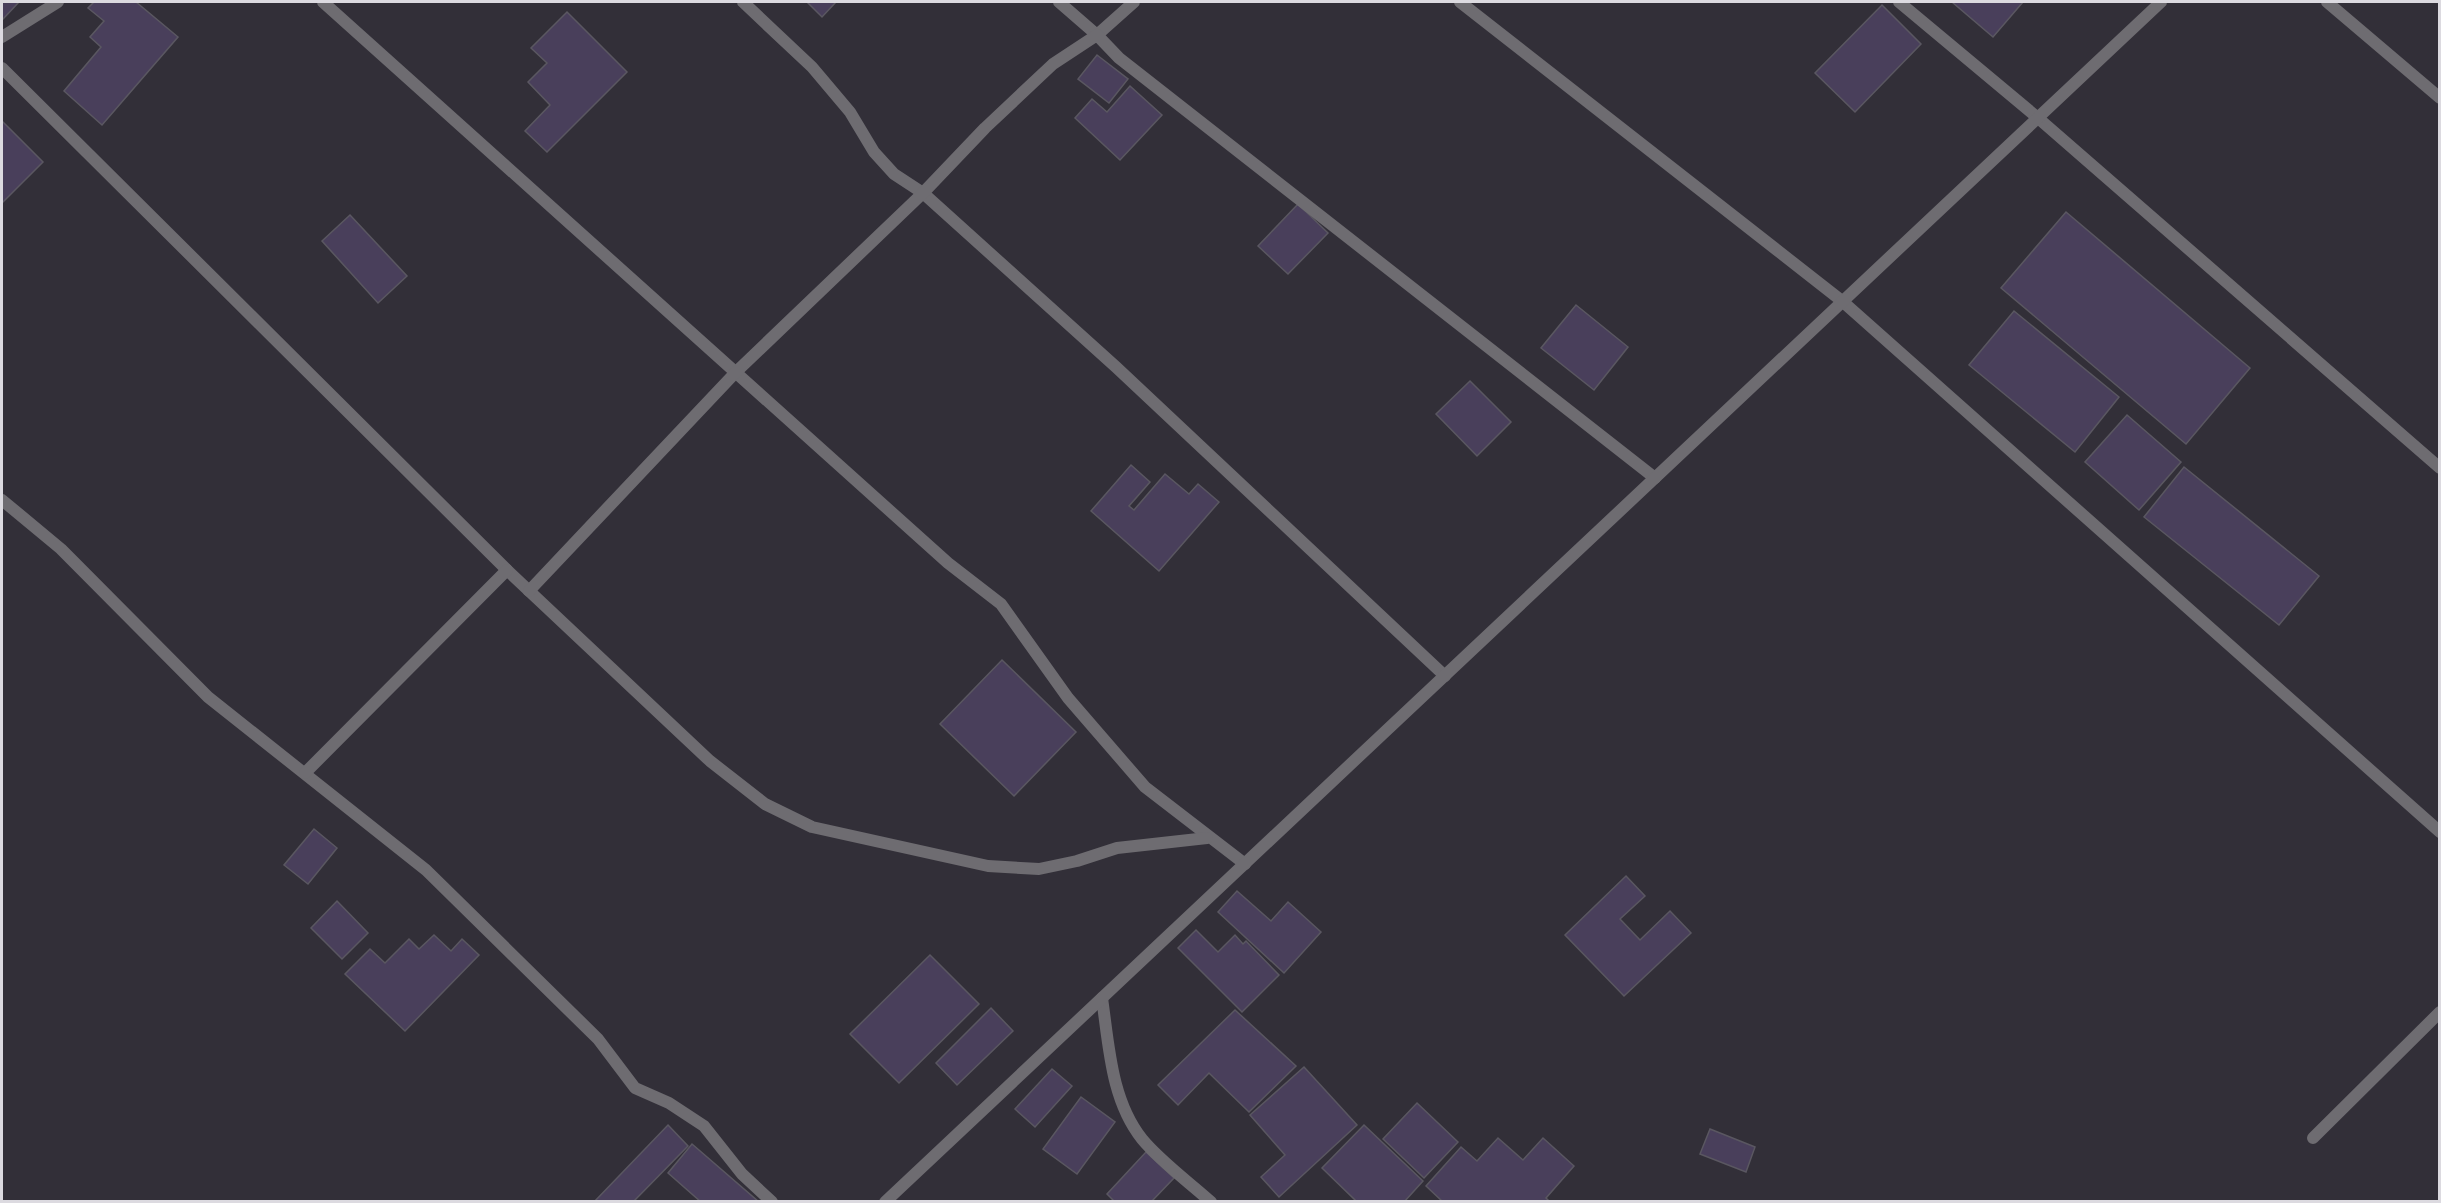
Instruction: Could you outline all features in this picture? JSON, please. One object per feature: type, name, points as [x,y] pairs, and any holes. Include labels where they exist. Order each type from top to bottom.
[{"type":"street","points":[[2,37],[58,2]]},
{"type":"street","points":[[323,2],[948,563],[1001,604],[1068,698],[1145,788],[1245,864]]},
{"type":"street","points":[[743,2],[812,67],[850,112],[874,152],[894,174],[923,193],[1116,367],[1445,676]]},
{"type":"street","points":[[1059,2],[1097,35],[1119,58],[1655,478]]},
{"type":"street","points":[[529,591],[736,372],[923,193],[985,128],[1053,64],[1097,35],[1134,2]]},
{"type":"street","points":[[1461,2],[1842,301],[2439,832]]},
{"type":"street","points":[[1899,2],[2037,118],[2439,468]]},
{"type":"street","points":[[885,1202],[2161,2]]},
{"type":"street","points":[[2327,2],[2439,98]]},
{"type":"street","points":[[2,68],[507,570],[710,761],[765,804],[812,827],[988,866],[1039,868],[1077,861],[1117,848],[1207,837]]},
{"type":"street","points":[[2,500],[61,549],[208,697],[426,870],[598,1039],[635,1088],[669,1103],[704,1126],[742,1174],[772,1202]]},
{"type":"street","points":[[305,773],[507,570]]},
{"type":"street","points":[[1102,998],[1114,1084],[1129,1116],[1142,1139],[1211,1202]]},
{"type":"street","points":[[2313,1138],[2439,1012]]},
{"type":"building","points":[[2,2],[19,2],[2,20]]},
{"type":"building","points":[[94,2],[136,2],[178,37],[102,125],[64,91],[101,47],[90,37],[104,21],[88,8]]},
{"type":"building","points":[[807,2],[836,2],[822,17]]},
{"type":"building","points":[[1952,2],[2023,2],[1993,37]]},
{"type":"building","points":[[1882,5],[1921,44],[1855,112],[1815,73]]},
{"type":"building","points":[[567,12],[627,72],[547,152],[525,131],[550,105],[528,82],[547,63],[531,48]]},
{"type":"building","points":[[1097,55],[1128,79],[1109,103],[1078,79]]},
{"type":"building","points":[[1130,86],[1162,115],[1120,160],[1075,118],[1092,99],[1107,112]]},
{"type":"building","points":[[2,121],[43,162],[2,203]]},
{"type":"building","points":[[1298,204],[1328,233],[1288,274],[1258,246]]},
{"type":"building","points":[[2066,212],[2250,368],[2186,444],[2001,288]]},
{"type":"building","points":[[350,215],[407,276],[378,303],[322,241]]},
{"type":"building","points":[[1576,305],[1628,347],[1594,390],[1541,348]]},
{"type":"building","points":[[2014,311],[2119,397],[2075,452],[1969,365]]},
{"type":"building","points":[[1470,381],[1511,422],[1477,456],[1436,414]]},
{"type":"building","points":[[2127,415],[2181,462],[2139,510],[2085,462]]},
{"type":"building","points":[[1131,465],[1150,482],[1129,506],[1134,510],[1165,474],[1189,494],[1198,484],[1219,502],[1159,571],[1091,511]]},
{"type":"building","points":[[2184,467],[2319,576],[2279,625],[2144,517]]},
{"type":"building","points":[[1002,660],[1076,732],[1014,796],[940,724]]},
{"type":"building","points":[[314,829],[337,848],[308,884],[284,865]]},
{"type":"building","points":[[1626,876],[1645,896],[1620,919],[1640,940],[1670,911],[1691,933],[1624,996],[1565,935]]},
{"type":"building","points":[[1237,891],[1271,921],[1288,902],[1321,932],[1284,973],[1218,912]]},
{"type":"building","points":[[337,901],[368,933],[342,959],[311,928]]},
{"type":"building","points":[[1196,930],[1218,952],[1235,935],[1243,944],[1246,941],[1279,975],[1242,1012],[1178,948]]},
{"type":"building","points":[[434,935],[451,951],[462,939],[479,955],[405,1031],[345,974],[370,949],[385,963],[409,939],[419,949]]},
{"type":"building","points":[[930,955],[979,1004],[899,1083],[850,1034]]},
{"type":"building","points":[[991,1008],[1013,1031],[957,1085],[936,1063]]},
{"type":"building","points":[[1235,1010],[1296,1066],[1249,1112],[1209,1073],[1178,1105],[1158,1085]]},
{"type":"building","points":[[1304,1067],[1357,1125],[1279,1197],[1261,1177],[1285,1155],[1250,1115]]},
{"type":"building","points":[[1052,1069],[1072,1086],[1035,1127],[1015,1109]]},
{"type":"building","points":[[1081,1097],[1115,1122],[1077,1174],[1043,1149]]},
{"type":"building","points":[[1417,1103],[1458,1142],[1424,1178],[1383,1139]]},
{"type":"building","points":[[668,1125],[688,1146],[633,1202],[594,1202]]},
{"type":"building","points":[[1364,1125],[1423,1181],[1404,1202],[1354,1202],[1355,1200],[1322,1168]]},
{"type":"building","points":[[1710,1129],[1755,1147],[1746,1172],[1700,1154]]},
{"type":"building","points":[[1498,1138],[1523,1160],[1543,1138],[1574,1166],[1546,1198],[1550,1202],[1443,1202],[1426,1186],[1461,1147],[1477,1161]]},
{"type":"building","points":[[692,1144],[759,1202],[701,1202],[668,1173]]},
{"type":"building","points":[[1146,1152],[1174,1178],[1151,1202],[1115,1202],[1107,1194]]}]
